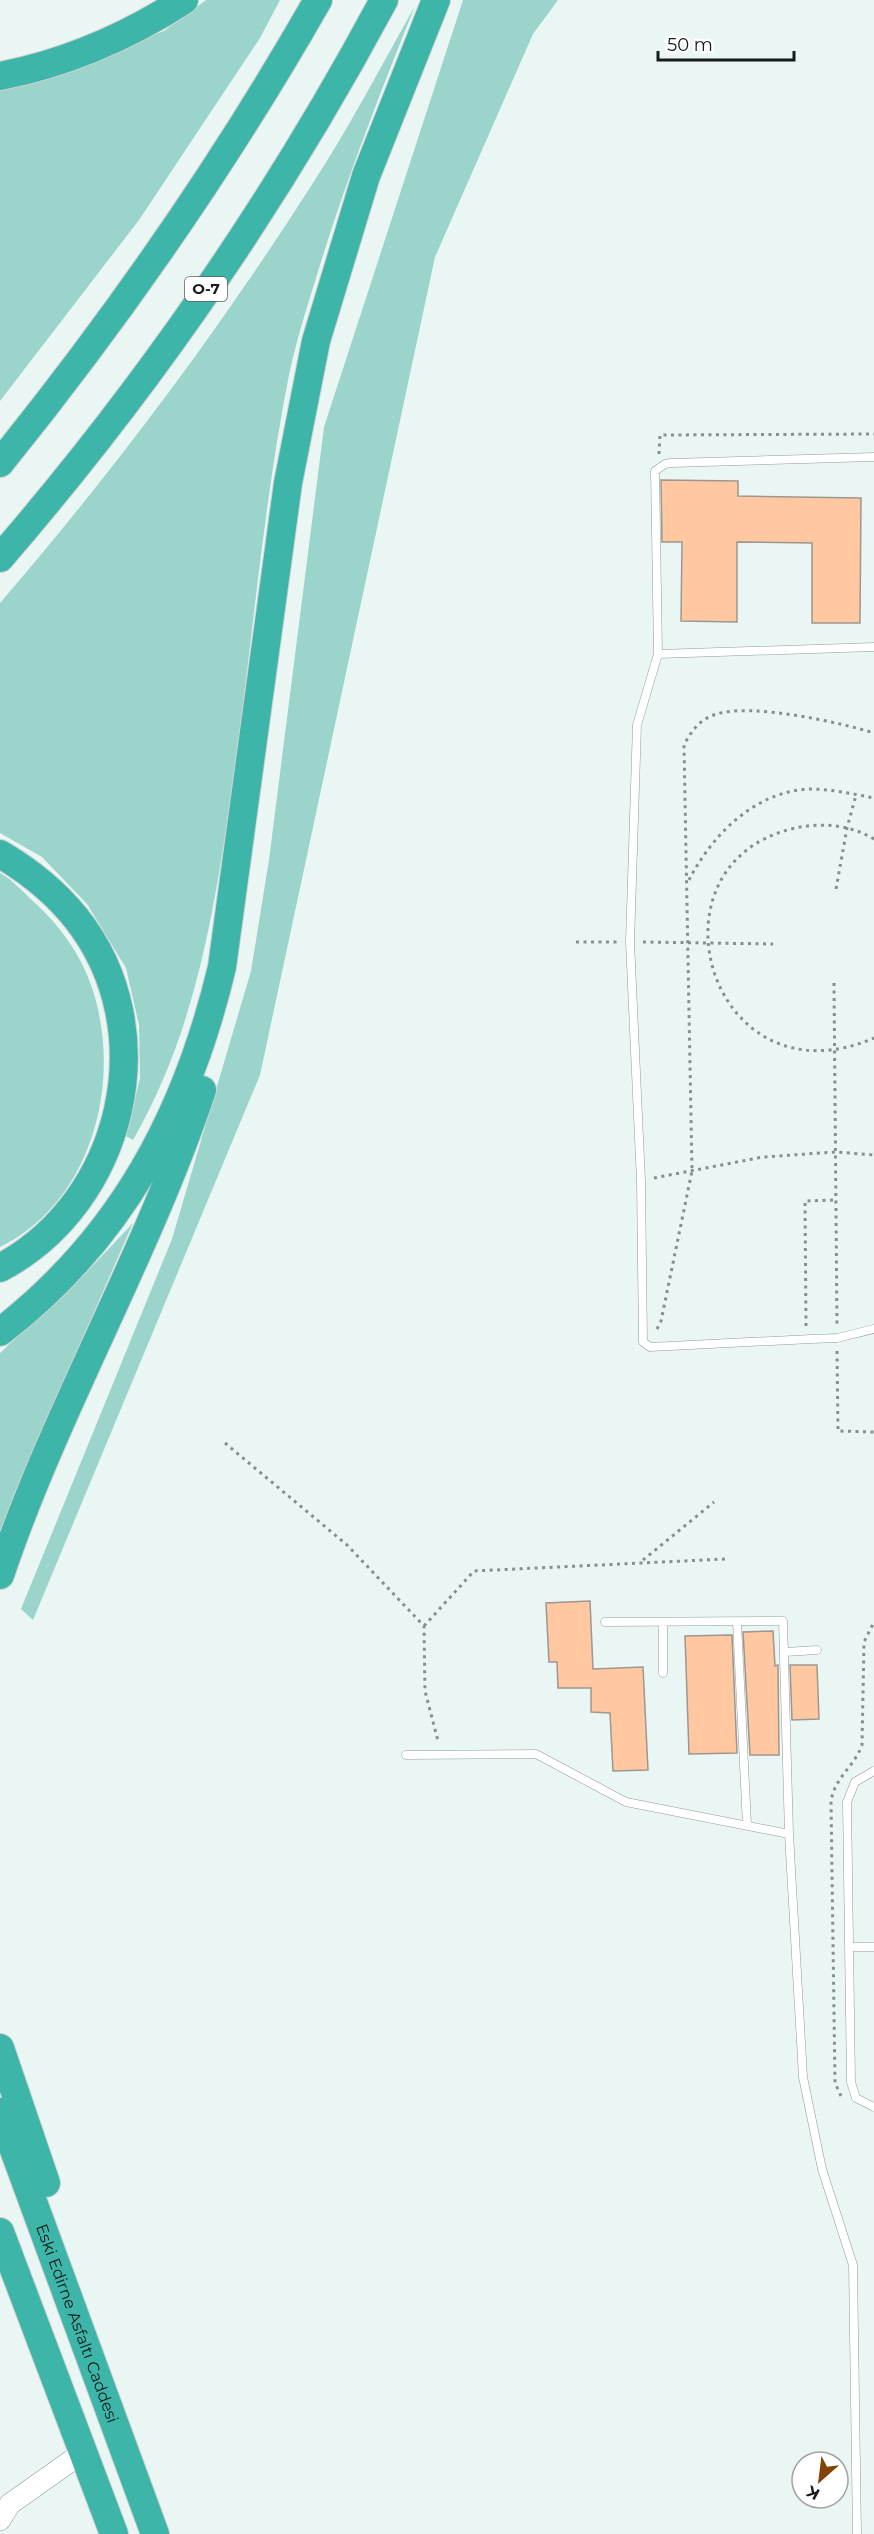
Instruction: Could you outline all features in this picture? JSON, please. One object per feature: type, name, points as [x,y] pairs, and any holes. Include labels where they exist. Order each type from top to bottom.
[{"type":"highway","points":[[0,463],[69,375],[183,218],[248,117],[318,0]]},
{"type":"highway","name":"O-7","points":[[0,558],[109,422],[208,286],[323,108],[384,0]]},
{"type":"highway","points":[[0,1332],[53,1288],[93,1245],[140,1179],[172,1118],[209,1019],[222,967],[288,483],[316,341],[366,176],[436,0]]},
{"type":"highway","points":[[0,65],[84,42],[182,1]]},
{"type":"highway","points":[[0,76],[24,71],[115,40],[140,28],[182,1]]},
{"type":"highway","points":[[0,1575],[41,1465],[138,1256],[176,1166],[210,1068],[236,976],[257,851],[277,653],[288,483]]},
{"type":"highway","points":[[0,854],[39,881],[77,920],[110,979],[124,1042],[123,1090],[117,1119],[102,1160],[88,1186],[52,1231],[28,1251],[0,1268]]},
{"type":"highway","points":[[0,2048],[60,2226],[68,2266],[71,2302]]},
{"type":"highway","name":"Eski Edirne Asfaltı Caddesi","points":[[0,2112],[154,2534]]},
{"type":"highway","points":[[0,2232],[114,2534]]},
{"type":"street","points":[[0,2520],[10,2504],[82,2453]]},
{"type":"lane","points":[[874,457],[671,463],[659,467],[653,476],[658,654],[638,725],[630,942],[641,1180],[641,1339],[646,1345],[837,1338],[874,1329]]},
{"type":"lane","points":[[658,654],[874,647]]},
{"type":"lane","points":[[605,1622],[782,1620],[785,1652],[789,1834],[803,2076],[822,2169],[854,2265],[856,2534]]},
{"type":"lane","points":[[663,1622],[663,1673]]},
{"type":"lane","points":[[737,1622],[747,1825]]},
{"type":"lane","points":[[785,1652],[817,1650]]},
{"type":"lane","points":[[406,1755],[538,1755],[626,1802],[789,1834]]},
{"type":"lane","points":[[874,1771],[855,1782],[847,1802],[851,2082],[855,2098],[874,2107]]},
{"type":"lane","points":[[849,1947],[874,1947]]},
{"type":"path","points":[[659,467],[660,435],[874,434]]},
{"type":"path","points":[[646,1345],[661,1321],[692,1171],[690,943],[684,746],[691,732],[704,720],[716,714],[734,711],[808,718],[874,733]]},
{"type":"path","points":[[688,883],[711,845],[728,825],[752,808],[779,796],[808,789],[874,798]]},
{"type":"path","points":[[836,889],[847,828],[856,795]]},
{"type":"path","points":[[874,839],[847,828],[817,825],[800,827],[769,837],[748,851],[730,868],[714,897],[708,921],[707,943],[710,967],[717,986],[742,1020],[776,1042],[796,1049],[835,1051],[874,1038]]},
{"type":"path","points":[[576,942],[773,944]]},
{"type":"path","points":[[834,983],[838,1431],[874,1432]]},
{"type":"path","points":[[641,1180],[763,1156],[836,1152],[874,1155]]},
{"type":"path","points":[[806,1339],[805,1201],[836,1200]]},
{"type":"path","points":[[225,1443],[347,1545],[424,1626],[425,1690],[442,1755]]},
{"type":"path","points":[[642,1562],[714,1502]]},
{"type":"path","points":[[424,1626],[474,1571],[724,1559]]},
{"type":"green space","points":[[206,0],[280,0],[260,38],[139,220],[0,401],[0,84],[59,69],[164,31]]},
{"type":"green space","points":[[463,0],[558,0],[533,34],[435,257],[260,1075],[33,1620],[21,1609],[172,1239],[251,971],[269,860],[324,427]]},
{"type":"green space","points":[[415,6],[338,209],[295,350],[271,481],[230,802],[208,933],[186,1018],[171,1060],[154,1100],[133,1140],[126,1136],[140,1078],[139,1025],[126,968],[87,904],[42,857],[0,833],[0,603],[130,444],[250,278],[337,145]]},
{"type":"green space","points":[[0,873],[44,912],[68,940],[81,962],[91,985],[100,1021],[104,1059],[101,1097],[93,1134],[78,1169],[58,1200],[32,1227],[0,1247]]},
{"type":"green space","points":[[133,1223],[14,1494],[0,1535],[0,1353],[83,1276]]},
{"type":"building","points":[[661,480],[738,481],[738,496],[861,498],[860,623],[812,623],[812,543],[737,542],[737,622],[681,621],[682,542],[662,542]]},
{"type":"building","points":[[590,1601],[593,1669],[643,1667],[648,1770],[613,1771],[610,1713],[591,1712],[591,1688],[558,1688],[557,1662],[549,1662],[546,1603]]},
{"type":"building","points":[[773,1631],[775,1666],[778,1665],[779,1755],[750,1755],[743,1632]]},
{"type":"building","points":[[732,1635],[737,1753],[689,1754],[685,1636]]},
{"type":"building","points":[[790,1665],[817,1665],[819,1719],[792,1720]]}]
